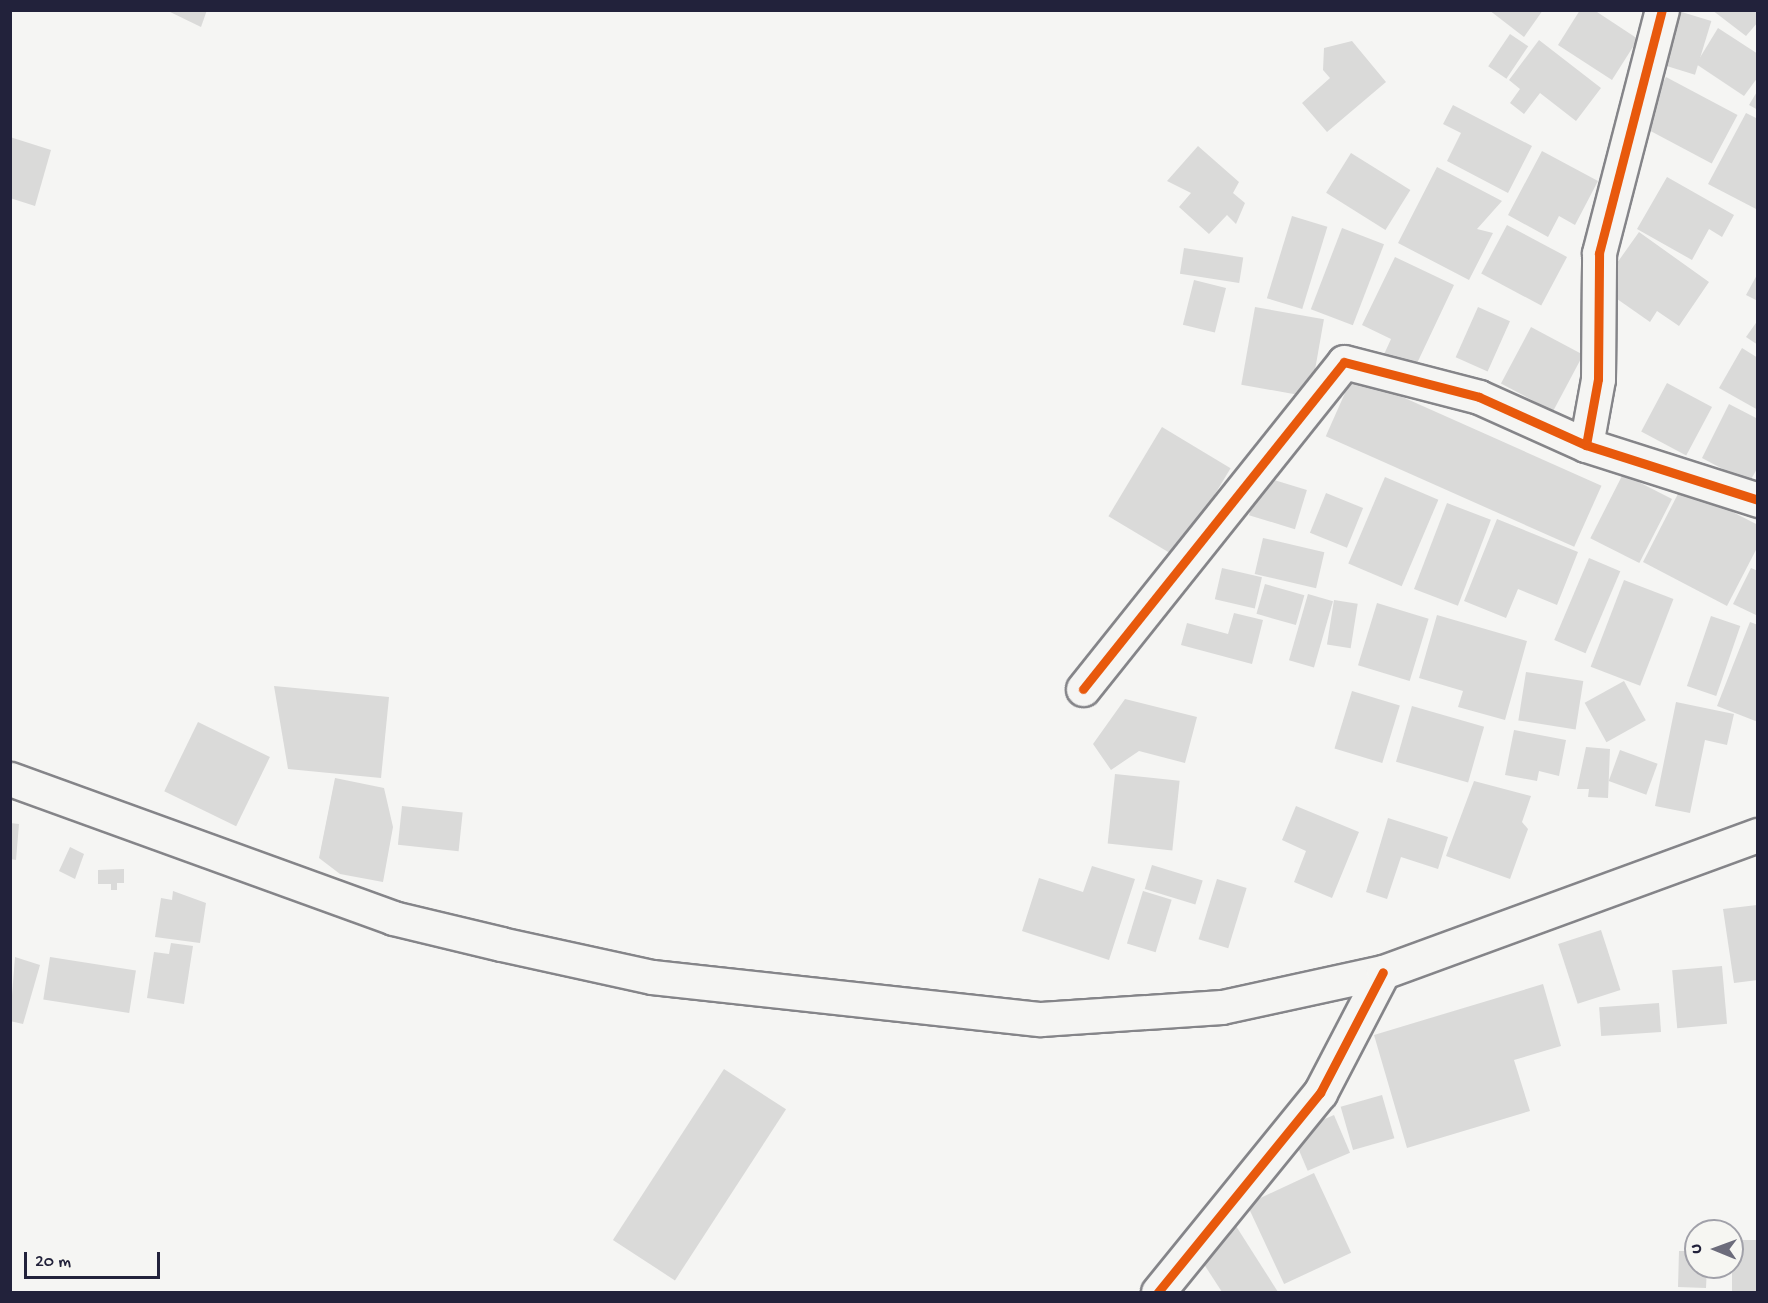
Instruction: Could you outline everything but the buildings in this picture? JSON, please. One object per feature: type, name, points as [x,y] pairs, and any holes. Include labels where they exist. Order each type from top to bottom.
[{"type":"main road","points":[[1586,445],[1598,379],[1599,253],[1662,10]]},
{"type":"main road","points":[[1083,689],[1344,362],[1479,397],[1586,445],[1758,501]]},
{"type":"main road","points":[[10,779],[393,918],[652,977],[1041,1019],[1222,1007],[1383,972],[1758,835]]},
{"type":"main road","points":[[1158,1293],[1320,1093],[1383,972]]},
{"type":"cycle path","points":[[1586,445],[1598,379],[1599,253],[1662,10]]},
{"type":"cycle path","points":[[1083,689],[1344,362],[1479,397],[1586,445],[1758,500]]},
{"type":"cycle path","points":[[1158,1292],[1320,1093],[1383,972]]}]
